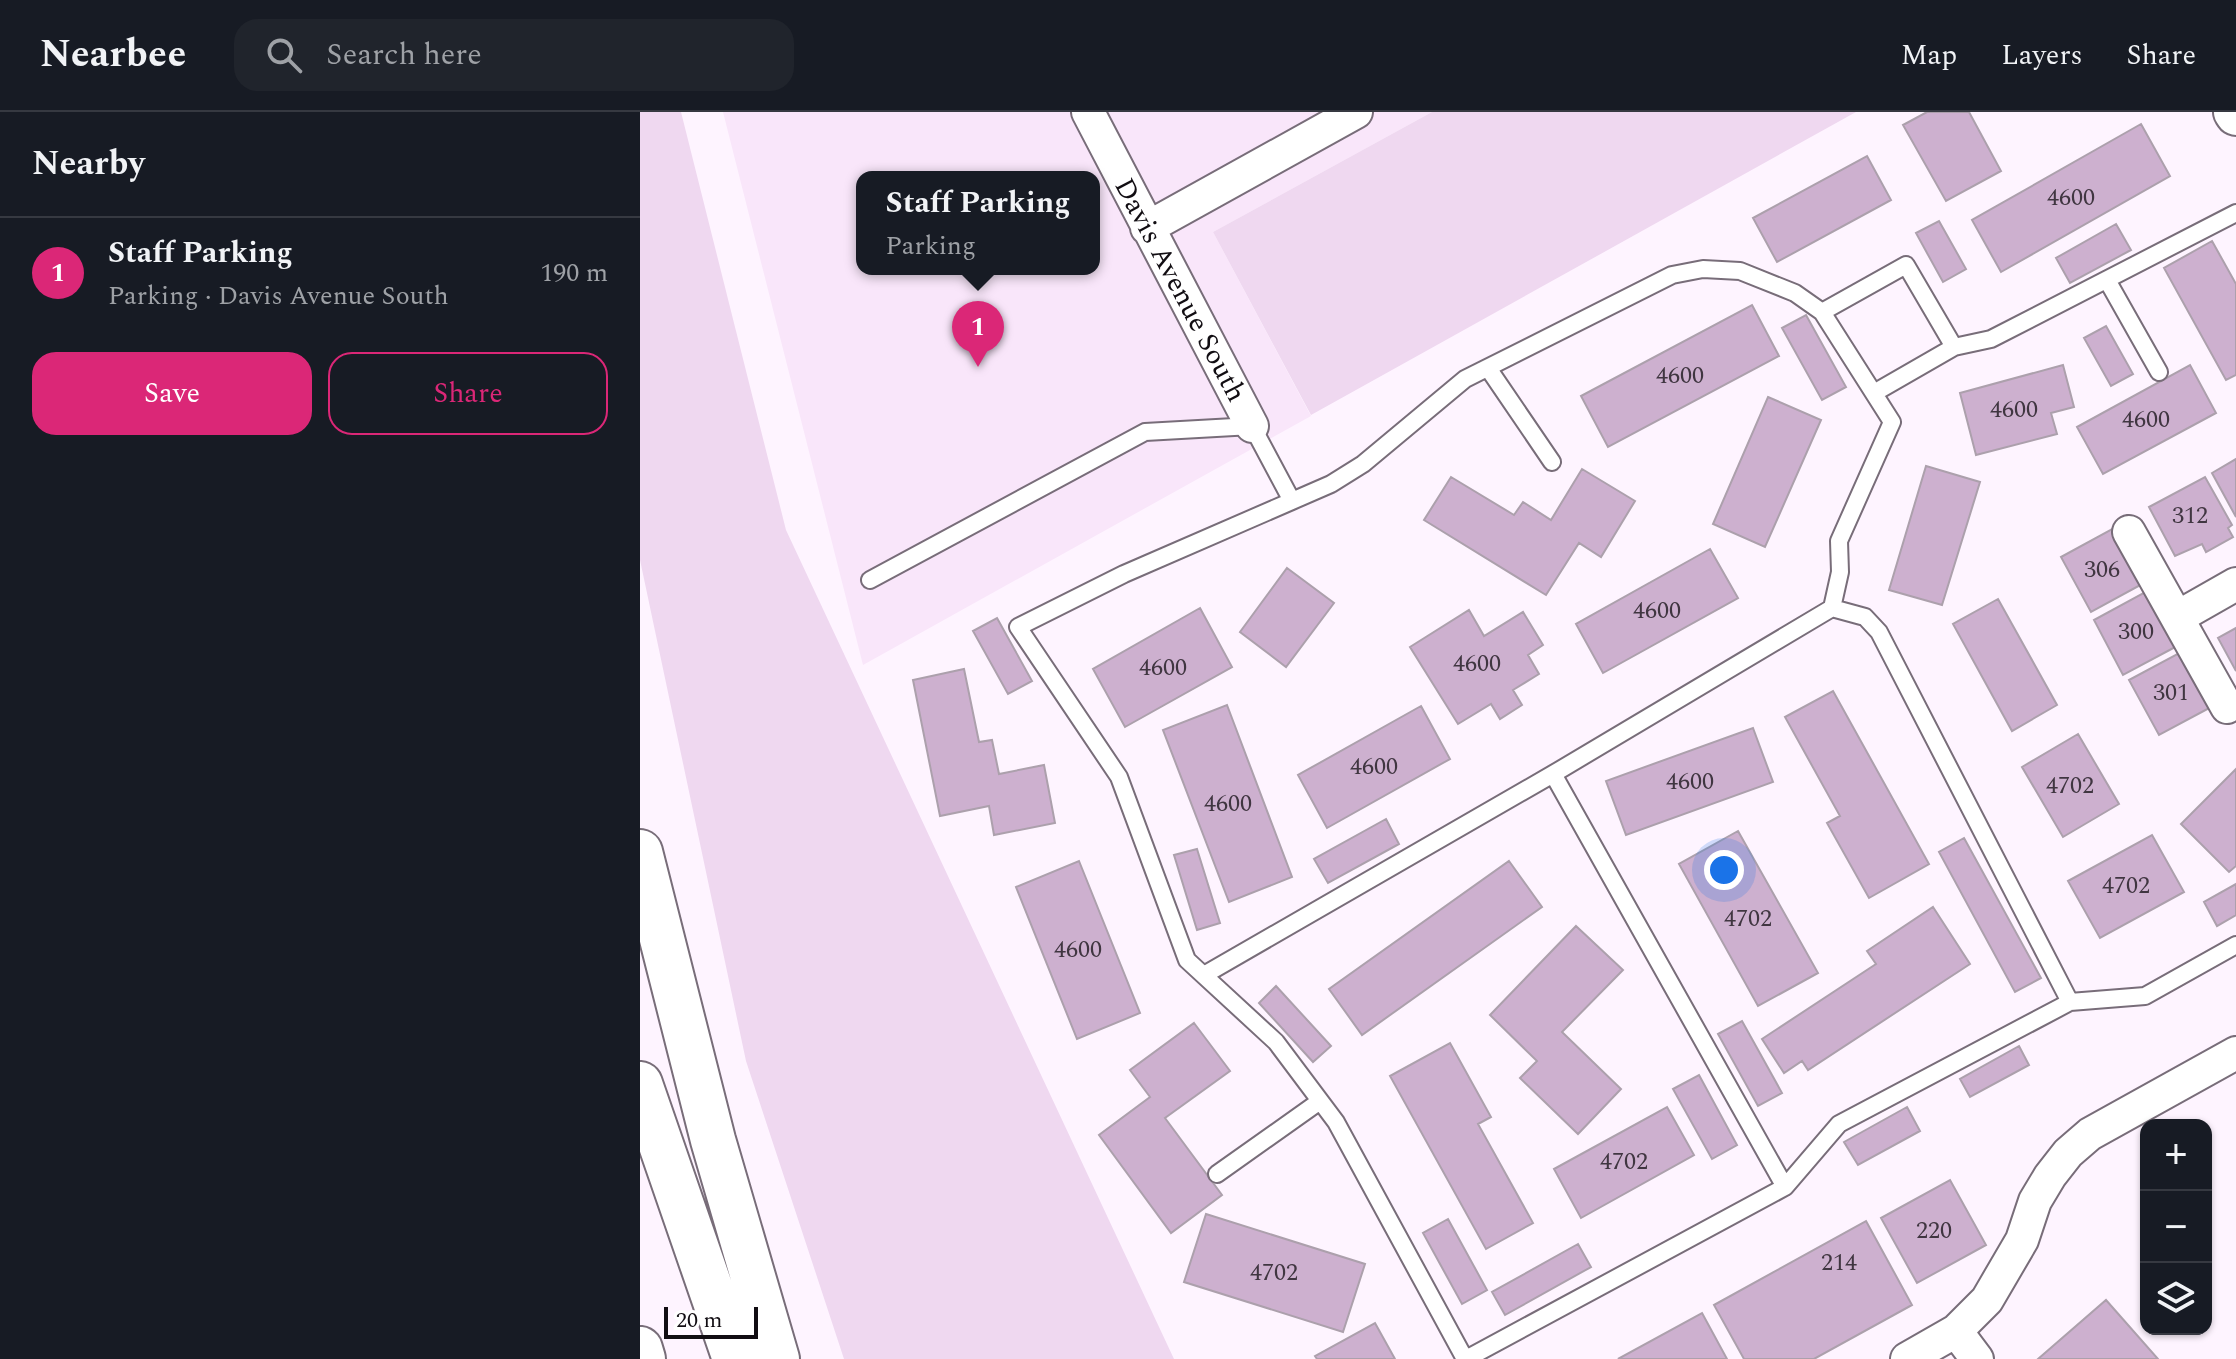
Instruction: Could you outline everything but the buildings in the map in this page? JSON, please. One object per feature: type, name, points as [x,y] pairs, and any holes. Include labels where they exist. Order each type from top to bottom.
[{"type":"highway","points":[[640,852],[713,1140],[777,1359]]},
{"type":"highway","points":[[640,1084],[735,1359]]},
{"type":"highway","points":[[640,1162],[708,1359]]},
{"type":"highway","points":[[640,1349],[643,1359]]},
{"type":"street","name":"Davis Avenue South","points":[[1088,112],[1252,426]]},
{"type":"street","points":[[1147,228],[1356,112]]},
{"type":"street","points":[[2129,532],[2227,707]]},
{"type":"street","points":[[2178,617],[2236,584]]},
{"type":"street","points":[[1907,1359],[1956,1331],[1987,1300],[2022,1240],[2035,1201],[2068,1153],[2090,1134],[2236,1053]]},
{"type":"street","points":[[1956,1331],[1977,1359]]},
{"type":"lane","points":[[1874,393],[1954,347],[1991,339],[2236,213]]},
{"type":"lane","points":[[1822,312],[1906,265],[1954,347]]},
{"type":"lane","points":[[1832,608],[1840,572],[1839,541],[1892,422],[1822,312],[1795,293],[1740,271],[1703,269],[1672,275],[1465,379],[1363,464],[1331,484],[1124,574],[1018,627],[1119,777],[1187,960],[1276,1042],[1336,1122],[1465,1359],[1785,1187],[1839,1124],[2070,1002],[2145,996],[2236,945]]},
{"type":"lane","points":[[2107,280],[2159,372]]},
{"type":"lane","points":[[1488,368],[1552,462]]},
{"type":"lane","points":[[870,580],[1145,432],[1252,426],[1292,501]]},
{"type":"lane","points":[[1204,975],[1553,774],[1832,608],[1865,617],[1879,632],[2070,1002]]},
{"type":"lane","points":[[1553,774],[1785,1187]]},
{"type":"lane","points":[[1217,1174],[1320,1101]]},
{"type":"shaded area","points":[[640,112],[681,112],[786,530],[1174,1359],[844,1359],[746,1061],[640,560]]},
{"type":"shaded area","points":[[723,112],[1432,112],[1213,232],[1311,416],[863,665]]},
{"type":"shaded area","points":[[1432,112],[1856,112],[1311,415],[1213,232]]},
{"type":"place","name":"Staff Parking","points":[[978,367]]}]
